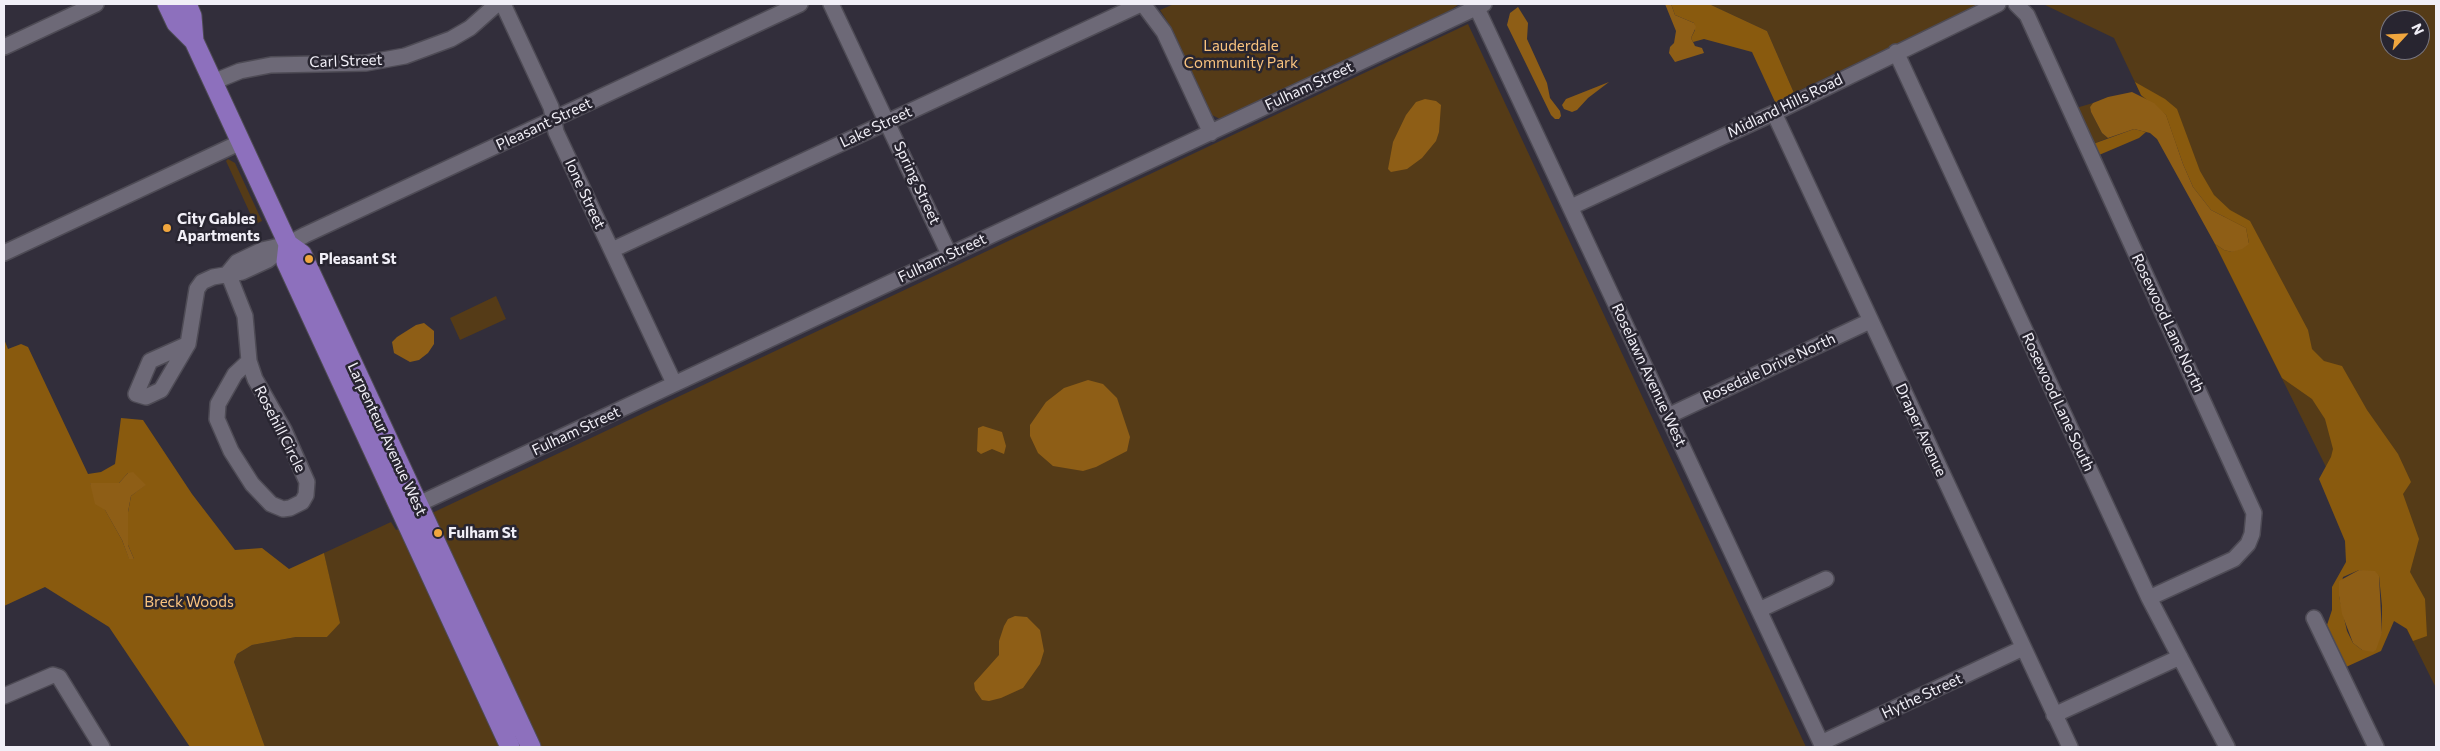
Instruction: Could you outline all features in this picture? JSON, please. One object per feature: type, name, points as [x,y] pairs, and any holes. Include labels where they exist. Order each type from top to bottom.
[{"type":"main road","name":"Larpenteur Avenue West","points":[[167,4],[176,23],[194,41],[288,244],[302,254],[530,747]]},
{"type":"main road","name":"Larpenteur Avenue West","points":[[187,4],[192,16],[194,41]]},
{"type":"main road","name":"Larpenteur Avenue West","points":[[288,244],[286,262],[400,513],[510,747]]},
{"type":"street","points":[[4,47],[96,4]]},
{"type":"street","name":"Carl Street","points":[[213,82],[240,71],[271,64],[366,63],[405,56],[452,39],[470,28],[497,4]]},
{"type":"street","name":"Ione Street","points":[[503,4],[551,106],[556,132],[674,383]]},
{"type":"street","name":"Pleasant Street","points":[[188,344],[197,289],[202,282],[228,273],[242,272],[268,260],[288,244],[800,4]]},
{"type":"street","name":"Spring Street","points":[[831,4],[949,254]]},
{"type":"street","points":[[1142,4],[1164,32],[1211,133]]},
{"type":"street","name":"Lake Street","points":[[612,250],[1142,4]]},
{"type":"street","name":"Midland Hills Road","points":[[1571,208],[1774,113],[1998,4]]},
{"type":"street","name":"Rosewood Lane North","points":[[2016,4],[2027,15],[2254,512],[2252,534],[2242,552],[2234,559],[2149,598]]},
{"type":"street","name":"Fulham Street","points":[[400,513],[949,254],[1211,133],[1479,5]]},
{"type":"street","name":"Roselawn Avenue West","points":[[1479,5],[1571,208],[1822,745]]},
{"type":"street","name":"Rosewood Lane South","points":[[1896,52],[2149,598],[2227,747]]},
{"type":"street","name":"Draper Avenue","points":[[1774,113],[2070,747]]},
{"type":"street","points":[[4,253],[241,142]]},
{"type":"street","name":"Rosehill Circle","points":[[228,273],[245,316],[249,361],[254,379],[284,430],[307,482],[306,495],[302,502],[290,508],[283,509],[271,504],[252,484],[231,451],[216,418],[218,404],[235,374],[249,361]]},
{"type":"street","name":"Rosedale Drive North","points":[[1668,416],[1870,320]]},
{"type":"street","points":[[1759,610],[1826,579]]},
{"type":"street","points":[[2314,618],[2376,747]]},
{"type":"street","name":"Hythe Street","points":[[1822,745],[2024,648]]},
{"type":"street","points":[[2054,715],[2180,657]]},
{"type":"street","points":[[4,696],[53,675],[60,677],[102,747]]},
{"type":"green space","name":"Lauderdale Community Park","points":[[1174,4],[1459,4],[1451,10],[1222,120],[1212,115],[1172,29],[1160,10]]},
{"type":"green space","points":[[1671,4],[1709,4],[1767,31],[1794,93],[1776,104],[1752,52],[1704,39],[1693,42],[1691,38],[1695,30],[1694,23],[1675,15]]},
{"type":"green space","points":[[1709,4],[1980,4],[1794,93],[1767,31]]},
{"type":"green space","points":[[2043,4],[2436,4],[2436,688],[2215,244],[2224,250],[2225,217],[2141,95],[2114,38]]},
{"type":"green space","points":[[1468,24],[1806,747],[265,747],[234,662],[237,654],[252,645],[296,637],[327,637],[339,623],[324,553],[391,522],[396,530]]},
{"type":"green space","points":[[2135,82],[2165,99],[2177,109],[2200,171],[2214,195],[2230,210],[2250,221],[2308,330],[2312,349],[2324,361],[2342,366],[2367,410],[2398,454],[2411,482],[2403,494],[2419,539],[2410,572],[2425,599],[2427,636],[2413,641],[2407,629],[2394,621],[2381,651],[2346,667],[2327,625],[2332,610],[2332,587],[2346,562],[2345,541],[2319,479],[2331,457],[2333,449],[2325,419],[2312,399],[2282,378],[2215,244],[2224,250],[2232,252],[2249,243],[2246,228],[2211,210],[2193,187],[2166,115],[2141,95]],"holes":[[[2359,570],[2379,576],[2382,633],[2362,650],[2353,643],[2347,631],[2339,596],[2343,577]]]},
{"type":"green space","points":[[2093,103],[2090,107],[2091,112],[2102,133],[2108,138],[2093,144],[2076,108]]},
{"type":"green space","points":[[2134,129],[2146,132],[2139,138],[2099,155],[2093,144]]},
{"type":"green space","points":[[228,159],[235,163],[262,221],[255,224],[226,161]]},
{"type":"green space","points":[[276,263],[280,267],[392,511],[390,512]]},
{"type":"green space","points":[[496,296],[506,319],[460,340],[450,318]]},
{"type":"green space","name":"Breck Woods","points":[[4,339],[8,349],[21,344],[28,347],[88,474],[101,472],[115,464],[121,418],[143,420],[192,494],[235,550],[262,548],[289,569],[324,553],[340,623],[327,637],[296,637],[252,645],[237,654],[234,662],[265,747],[190,747],[109,627],[45,587],[4,606]],"holes":[[[128,473],[145,485],[131,496],[128,512],[128,545],[134,559],[129,558],[122,540],[90,483],[119,483]]]},
{"type":"shaded area","points":[[1665,4],[1671,4],[1675,15],[1694,23],[1696,27],[1691,38],[1695,46],[1702,48],[1704,53],[1675,62],[1669,53],[1670,47],[1674,43],[1676,31]]},
{"type":"shaded area","points":[[1518,7],[1528,23],[1527,39],[1547,83],[1550,98],[1560,111],[1561,116],[1559,119],[1555,119],[1551,115],[1507,25],[1510,13]]},
{"type":"shaded area","points":[[1609,82],[1588,98],[1577,110],[1572,112],[1564,109],[1562,105],[1566,99]]},
{"type":"shaded area","points":[[2132,92],[2154,103],[2166,115],[2193,187],[2211,210],[2246,228],[2249,244],[2242,249],[2232,252],[2224,250],[2215,244],[2157,139],[2150,133],[2134,129],[2108,138],[2102,133],[2090,107],[2093,103],[2108,97]]},
{"type":"shaded area","points":[[1425,99],[1436,101],[1441,105],[1439,132],[1436,141],[1422,158],[1407,169],[1391,172],[1388,169],[1393,142],[1406,115],[1416,102]]},
{"type":"shaded area","points":[[424,323],[434,331],[434,344],[428,353],[419,360],[410,362],[394,353],[392,342],[397,337],[416,325]]},
{"type":"shaded area","points":[[1088,380],[1103,384],[1117,398],[1130,437],[1127,451],[1096,467],[1083,471],[1053,466],[1038,453],[1030,436],[1030,425],[1046,402],[1064,388]]},
{"type":"shaded area","points":[[983,426],[1002,432],[1006,446],[1004,454],[992,449],[981,454],[977,451],[978,428]]},
{"type":"shaded area","points":[[133,472],[146,485],[131,496],[128,512],[128,545],[134,559],[129,559],[122,540],[105,510],[95,504],[90,483],[119,483],[128,473]]},
{"type":"shaded area","points":[[2359,570],[2375,571],[2379,576],[2382,633],[2376,650],[2373,652],[2362,650],[2353,643],[2342,614],[2339,581]]},
{"type":"shaded area","points":[[1015,616],[1027,617],[1040,630],[1044,651],[1040,664],[1023,688],[1001,698],[989,701],[982,700],[975,690],[974,683],[999,655],[999,641],[1004,626],[1008,619]]},
{"type":"place","name":"City Gables Apartments","points":[[167,228]]},
{"type":"place","name":"Pleasant St","points":[[309,259]]},
{"type":"place","name":"Fulham St","points":[[438,533]]}]
